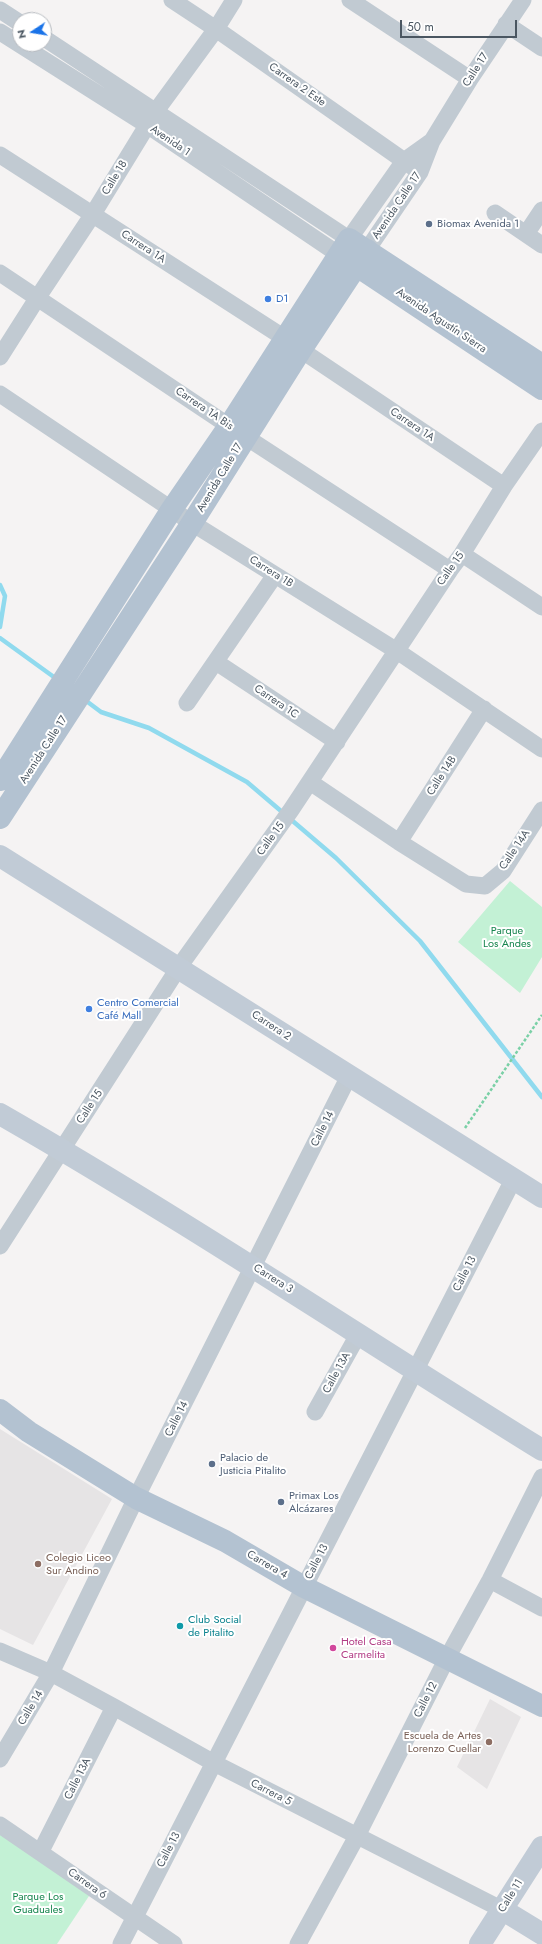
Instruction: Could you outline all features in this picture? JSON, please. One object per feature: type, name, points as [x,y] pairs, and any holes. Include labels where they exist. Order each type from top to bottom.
[{"type":"main road","name":"Avenida Agustín Sierra","points":[[344,246],[542,389]]},
{"type":"main road","name":"Avenida Calle 17","points":[[293,345],[344,246]]},
{"type":"main road","name":"Avenida Agustín Sierra","points":[[362,258],[542,365]]},
{"type":"main road","name":"Avenida Calle 17","points":[[0,780],[172,509],[237,431],[293,345],[362,258]]},
{"type":"main road","name":"Avenida Calle 17","points":[[0,818],[192,523],[237,431]]},
{"type":"main road","name":"Carrera 2","points":[[0,856],[179,967],[349,1076],[456,1141],[513,1180],[542,1197]]},
{"type":"main road","name":"Carrera 3","points":[[0,1114],[254,1267],[359,1333],[415,1371],[542,1450]]},
{"type":"main road","name":"Carrera 4","points":[[0,1410],[29,1432],[136,1498],[225,1541],[304,1587],[542,1706]]},
{"type":"main road","name":"Calle 11","points":[[480,1944],[542,1847]]},
{"type":"main road","name":"Carrera 5","points":[[502,1910],[542,1934]]},
{"type":"street","name":"Carrera 2 Este","points":[[172,0],[216,29],[420,172]]},
{"type":"street","name":"Calle 18","points":[[0,358],[93,214],[151,118],[216,29],[234,0]]},
{"type":"street","points":[[350,0],[470,79]]},
{"type":"street","name":"Calle 17","points":[[432,141],[470,79],[523,0]]},
{"type":"street","points":[[0,10],[12,18]]},
{"type":"street","points":[[506,24],[542,48]]},
{"type":"street","name":"Avenida 1","points":[[0,32],[151,118]]},
{"type":"street","name":"Avenida 1","points":[[52,44],[151,118],[344,246]]},
{"type":"street","name":"Avenida Calle 17","points":[[344,246],[404,161],[432,141]]},
{"type":"street","name":"Avenida Calle 17","points":[[362,258],[420,172],[432,141]]},
{"type":"street","name":"Carrera 1A","points":[[0,155],[293,345],[504,486]]},
{"type":"street","points":[[526,234],[542,210]]},
{"type":"street","points":[[495,213],[542,245]]},
{"type":"street","name":"Carrera 1A Bis","points":[[0,273],[237,431],[450,570]]},
{"type":"street","name":"Carrera 1B","points":[[0,394],[192,523],[398,651],[542,749]]},
{"type":"street","name":"Calle 15","points":[[0,1246],[179,967],[287,816],[398,651],[450,570],[462,554],[504,486],[542,431]]},
{"type":"street","points":[[462,554],[542,606]]},
{"type":"street","points":[[187,703],[275,575]]},
{"type":"street","name":"Carrera 1C","points":[[216,662],[337,742]]},
{"type":"street","name":"Calle 14B","points":[[399,842],[484,710]]},
{"type":"street","points":[[310,782],[399,842]]},
{"type":"street","name":"Calle 14A","points":[[399,842],[466,884],[485,886],[503,871],[542,810]]},
{"type":"street","name":"Calle 14","points":[[0,1759],[51,1673],[136,1498],[254,1267],[349,1076]]},
{"type":"street","name":"Calle 13","points":[[121,1944],[513,1180]]},
{"type":"street","name":"Calle 13A","points":[[314,1412],[359,1333]]},
{"type":"street","name":"Calle 12","points":[[298,1944],[357,1836],[447,1658],[490,1580],[542,1477]]},
{"type":"street","points":[[490,1580],[542,1608]]},
{"type":"street","name":"Carrera 5","points":[[0,1651],[51,1673],[214,1763],[502,1910]]},
{"type":"street","name":"Calle 13A","points":[[41,1851],[114,1707]]},
{"type":"street","name":"Carrera 6","points":[[0,1824],[41,1851],[134,1918],[174,1944]]},
{"type":"path","points":[[456,1141],[542,1015]]},
{"type":"shaded area","name":"Colegio Liceo Sur Andino","points":[[0,1429],[112,1499],[33,1645],[0,1629]]},
{"type":"shaded area","name":"Escuela de Artes Lorenzo Cuellar","points":[[490,1699],[521,1717],[487,1789],[457,1767]]},
{"type":"green space","name":"Parque Los Andes","points":[[510,881],[542,907],[542,957],[520,993],[458,942]]},
{"type":"green space","name":"Parque Los Guaduales","points":[[0,1834],[91,1893],[57,1944],[0,1944]]},
{"type":"waterway","points":[[0,585],[5,596],[0,627]]},
{"type":"waterway","points":[[0,638],[58,680]]},
{"type":"waterway","points":[[85,700],[101,712],[149,728],[247,782],[336,858],[420,941],[542,1097]]},
{"type":"place","name":"Biomax Avenida 1","points":[[429,224]]},
{"type":"place","name":"D1","points":[[268,299]]},
{"type":"place","name":"Centro Comercial Café Mall","points":[[89,1009]]},
{"type":"place","name":"Palacio de Justicia Pitalito","points":[[212,1464]]},
{"type":"place","name":"Primax Los Alcázares","points":[[281,1502]]},
{"type":"place","name":"Colegio Liceo Sur Andino","points":[[38,1564]]},
{"type":"place","name":"Club Social de Pitalito","points":[[180,1626]]},
{"type":"place","name":"Hotel Casa Carmelita","points":[[333,1648]]},
{"type":"place","name":"Escuela de Artes Lorenzo Cuellar","points":[[489,1742]]}]
